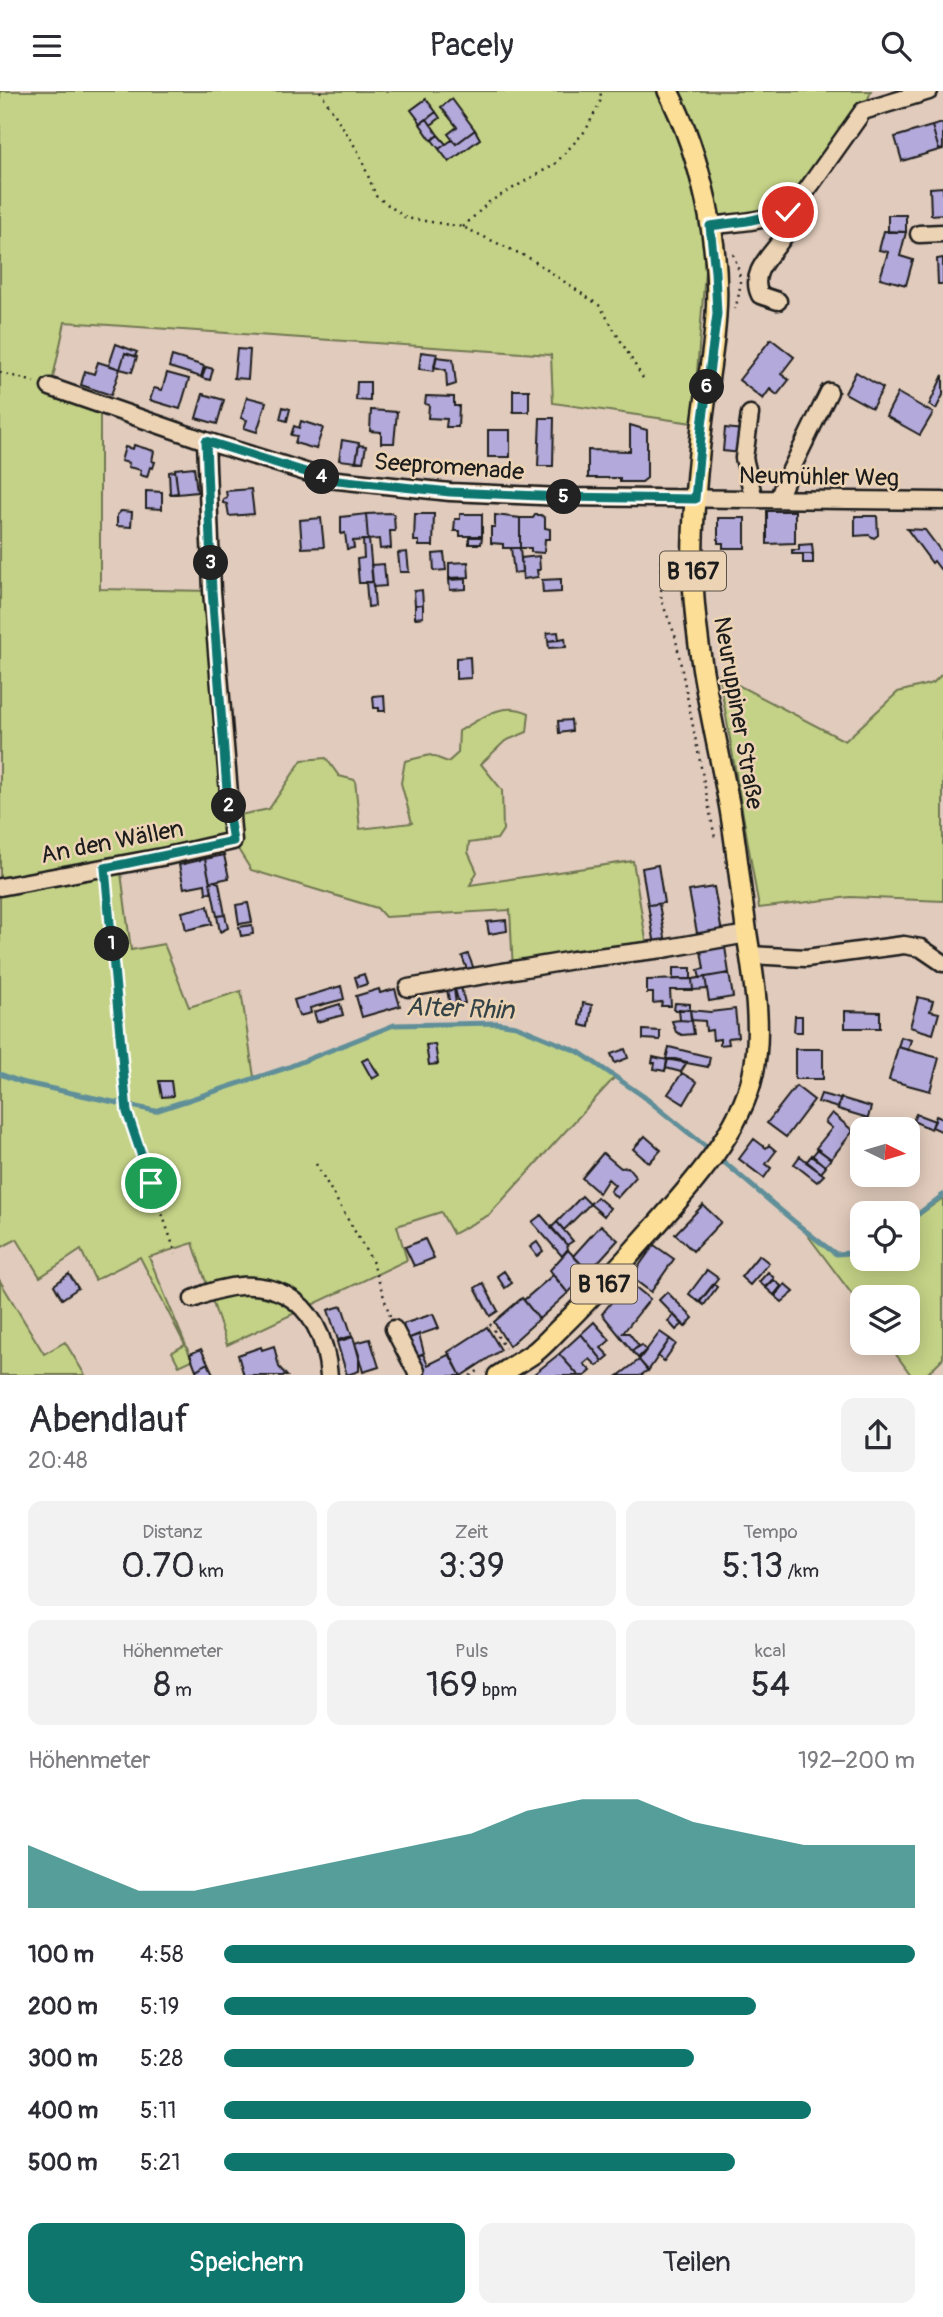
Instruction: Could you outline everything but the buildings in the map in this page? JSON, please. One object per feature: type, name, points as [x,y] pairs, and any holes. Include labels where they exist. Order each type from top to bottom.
[{"type":"main road","name":"B 167","points":[[668,91],[698,164],[710,226],[715,272],[717,314],[695,499]]},
{"type":"main road","name":"Neuruppiner Straße","points":[[498,1375],[536,1352],[591,1299],[696,1177],[722,1142],[745,1101],[753,1075],[757,1025],[751,955],[736,845],[699,644],[693,581],[695,499]]},
{"type":"street","points":[[710,226],[788,212],[797,204],[863,111],[929,91]]},
{"type":"street","points":[[778,301],[760,295],[757,277],[762,264],[786,232],[790,219],[788,212]]},
{"type":"street","points":[[919,234],[943,233]]},
{"type":"street","name":"Seepromenade","points":[[50,387],[206,441],[328,479],[450,492],[695,499]]},
{"type":"street","points":[[778,499],[829,392]]},
{"type":"street","points":[[750,414],[744,458],[754,499]]},
{"type":"street","name":"An den Wällen","points":[[0,887],[233,841],[212,591],[206,441]]},
{"type":"street","name":"Neumühler Weg","points":[[695,499],[943,501]]},
{"type":"street","points":[[408,988],[747,934]]},
{"type":"street","points":[[751,955],[806,958],[904,944],[921,947],[943,963]]},
{"type":"street","points":[[193,1299],[213,1290],[250,1284],[284,1293],[313,1319],[328,1357],[330,1375]]},
{"type":"street","points":[[394,1329],[416,1371]]},
{"type":"path","points":[[320,91],[359,153],[376,196],[406,218],[463,227],[531,259],[600,306],[644,380]]},
{"type":"path","points":[[463,227],[489,202],[555,164],[586,130],[600,101],[601,91]]},
{"type":"path","points":[[0,372],[50,387]]},
{"type":"path","points":[[105,868],[127,1112],[176,1254]]},
{"type":"path","points":[[316,1164],[373,1263],[394,1329]]},
{"type":"path","points":[[490,1324],[505,1348]]},
{"type":"green space","points":[[0,91],[871,91],[865,107],[794,202],[773,214],[702,216],[705,271],[693,423],[553,403],[551,355],[65,322],[51,387],[100,404],[100,589],[212,591],[230,817],[269,809],[302,760],[326,758],[339,776],[355,780],[360,829],[412,823],[401,783],[405,761],[430,755],[448,762],[458,753],[459,731],[493,712],[510,709],[529,713],[527,732],[505,741],[481,764],[502,790],[503,830],[497,839],[469,843],[468,852],[477,872],[470,885],[633,861],[648,952],[513,971],[510,910],[385,917],[377,908],[251,870],[233,841],[120,865],[131,950],[164,944],[189,1007],[241,991],[254,1077],[286,1068],[394,1025],[497,1023],[516,1026],[579,1052],[616,1076],[489,1215],[453,1234],[441,1212],[397,1226],[407,1260],[227,1345],[193,1243],[149,1257],[192,1360],[179,1366],[172,1352],[185,1345],[140,1257],[95,1280],[81,1250],[40,1277],[17,1239],[0,1248]]},
{"type":"green space","points":[[943,673],[943,901],[850,897],[759,908],[719,675],[845,741],[898,692],[933,683]]},
{"type":"green space","points":[[943,1198],[943,1358],[926,1375],[911,1375],[896,1355],[920,1355],[920,1285],[850,1285],[850,1292],[806,1233],[836,1254],[850,1253],[850,1271],[920,1271],[920,1214]]},
{"type":"green space","points":[[0,1281],[44,1354],[65,1342],[85,1375],[0,1375]]},
{"type":"waterway","name":"Alter Rhin","points":[[0,1074],[21,1082],[155,1111],[286,1068],[394,1025],[497,1023],[516,1026],[579,1052],[643,1096],[711,1151]]},
{"type":"waterway","name":"Alter Rhin","points":[[719,1158],[836,1254],[850,1253]]},
{"type":"waterway","name":"Alter Rhin","points":[[920,1213],[943,1195]]},
{"type":"route","points":[[151,1183],[127,1112],[105,868],[233,841],[212,591],[206,441],[328,479],[450,492],[695,499],[717,314],[710,226],[788,212]]}]
